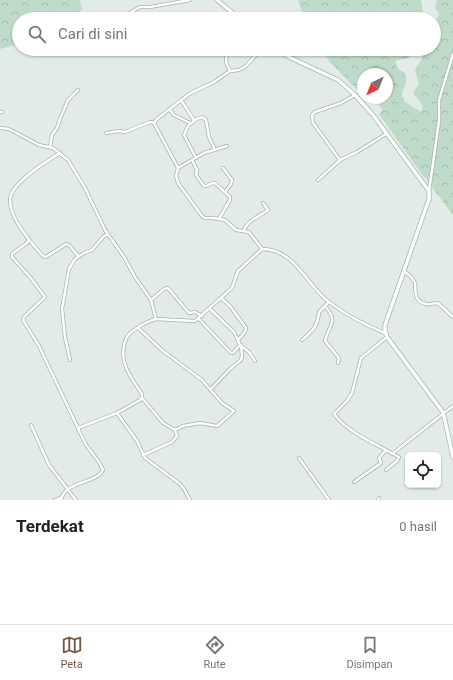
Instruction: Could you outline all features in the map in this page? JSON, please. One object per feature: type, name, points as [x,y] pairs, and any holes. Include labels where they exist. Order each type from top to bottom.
[{"type":"street","points":[[131,12],[140,7],[150,7],[190,0]]},
{"type":"street","points":[[217,0],[232,12]]},
{"type":"street","points":[[386,335],[385,325],[429,199],[439,121],[439,100],[453,54]]},
{"type":"street","points":[[226,56],[226,62],[230,71]]},
{"type":"street","points":[[106,133],[119,131],[125,132],[150,122],[154,122],[168,109],[189,94],[214,82],[230,71],[239,70],[246,66],[255,56]]},
{"type":"street","points":[[288,56],[336,78],[355,95],[370,111],[429,191]]},
{"type":"street","points":[[50,147],[52,135],[57,128],[68,100],[78,90]]},
{"type":"street","points":[[340,160],[313,123],[312,115],[315,112],[346,101],[355,95]]},
{"type":"street","points":[[181,100],[192,118],[195,120]]},
{"type":"street","points":[[168,109],[174,115],[190,123]]},
{"type":"street","points":[[196,158],[184,135],[190,123],[202,117],[206,120],[209,137],[215,150]]},
{"type":"street","points":[[154,122],[178,168],[176,176],[178,183],[202,216],[205,218],[226,221],[236,230],[251,234],[262,249],[274,251],[290,259],[329,302],[362,323],[386,335],[443,413],[453,457]]},
{"type":"street","points":[[0,128],[9,129],[39,145],[50,147],[68,160],[76,172],[108,234],[124,257],[135,278],[151,300],[156,319]]},
{"type":"street","points":[[318,180],[340,160],[386,134]]},
{"type":"street","points":[[178,168],[204,153],[227,146]]},
{"type":"street","points":[[60,153],[24,179],[11,195],[11,205],[13,213],[19,224],[29,239],[44,256],[48,256],[66,244],[70,246],[78,256]]},
{"type":"street","points":[[192,160],[197,170],[196,175],[204,186],[214,183],[225,192],[230,199],[219,219]]},
{"type":"street","points":[[223,168],[232,181],[225,192]]},
{"type":"street","points":[[244,231],[248,224],[268,210],[263,203]]},
{"type":"street","points":[[70,360],[65,336],[62,309],[69,269],[78,256],[92,250],[103,237],[108,234]]},
{"type":"street","points":[[29,239],[27,243],[12,254],[12,257],[45,297],[24,317],[23,320],[42,353],[86,445],[103,470],[98,475],[68,490],[61,499],[55,500]]},
{"type":"street","points":[[143,455],[174,441],[177,436],[175,430],[161,421],[142,398],[142,394],[127,371],[123,356],[127,337],[138,328],[156,319],[192,322],[199,319],[234,286],[239,270],[262,249]]},
{"type":"street","points":[[404,271],[413,280],[415,285],[415,293],[421,302],[427,304],[438,303],[452,315]]},
{"type":"street","points":[[151,300],[164,289],[168,288],[189,313],[195,312],[202,316]]},
{"type":"street","points":[[221,298],[230,306],[246,328],[245,332],[238,340]]},
{"type":"street","points":[[302,340],[313,330],[319,319],[319,312],[329,302]]},
{"type":"street","points":[[325,306],[332,314],[333,318],[325,341],[339,358],[338,363]]},
{"type":"street","points":[[210,309],[234,332],[240,345],[242,356],[241,360],[210,390]]},
{"type":"street","points":[[199,319],[231,353],[240,345]]},
{"type":"street","points":[[138,328],[163,351],[202,380],[222,403],[234,409],[234,412],[217,426],[200,423],[183,426],[175,430]]},
{"type":"street","points":[[386,335],[361,358],[352,393],[347,401],[334,414],[343,424],[399,458],[386,470]]},
{"type":"street","points":[[240,345],[249,352],[256,361]]},
{"type":"street","points":[[78,428],[117,413],[136,404],[142,398]]},
{"type":"street","points":[[392,454],[453,406]]},
{"type":"street","points":[[117,413],[137,441],[143,455],[182,486],[190,500]]},
{"type":"street","points":[[31,424],[47,461],[76,500]]},
{"type":"street","points":[[354,482],[381,463],[379,458],[386,450]]},
{"type":"street","points":[[299,458],[328,500]]},
{"type":"green space","points":[[0,0],[80,0],[82,9],[80,12],[12,12],[12,46],[0,49]]},
{"type":"green space","points":[[298,0],[421,0],[423,12],[302,12]]},
{"type":"green space","points":[[437,0],[453,0],[453,215],[379,114],[383,110],[378,104],[393,104],[393,68],[357,68],[357,90],[330,62],[326,56],[411,56],[409,58],[397,60],[395,62],[398,69],[404,72],[406,76],[402,95],[405,102],[421,112],[423,106],[413,93],[419,84],[415,70],[423,56],[441,56],[441,12],[438,12],[435,8]]}]
